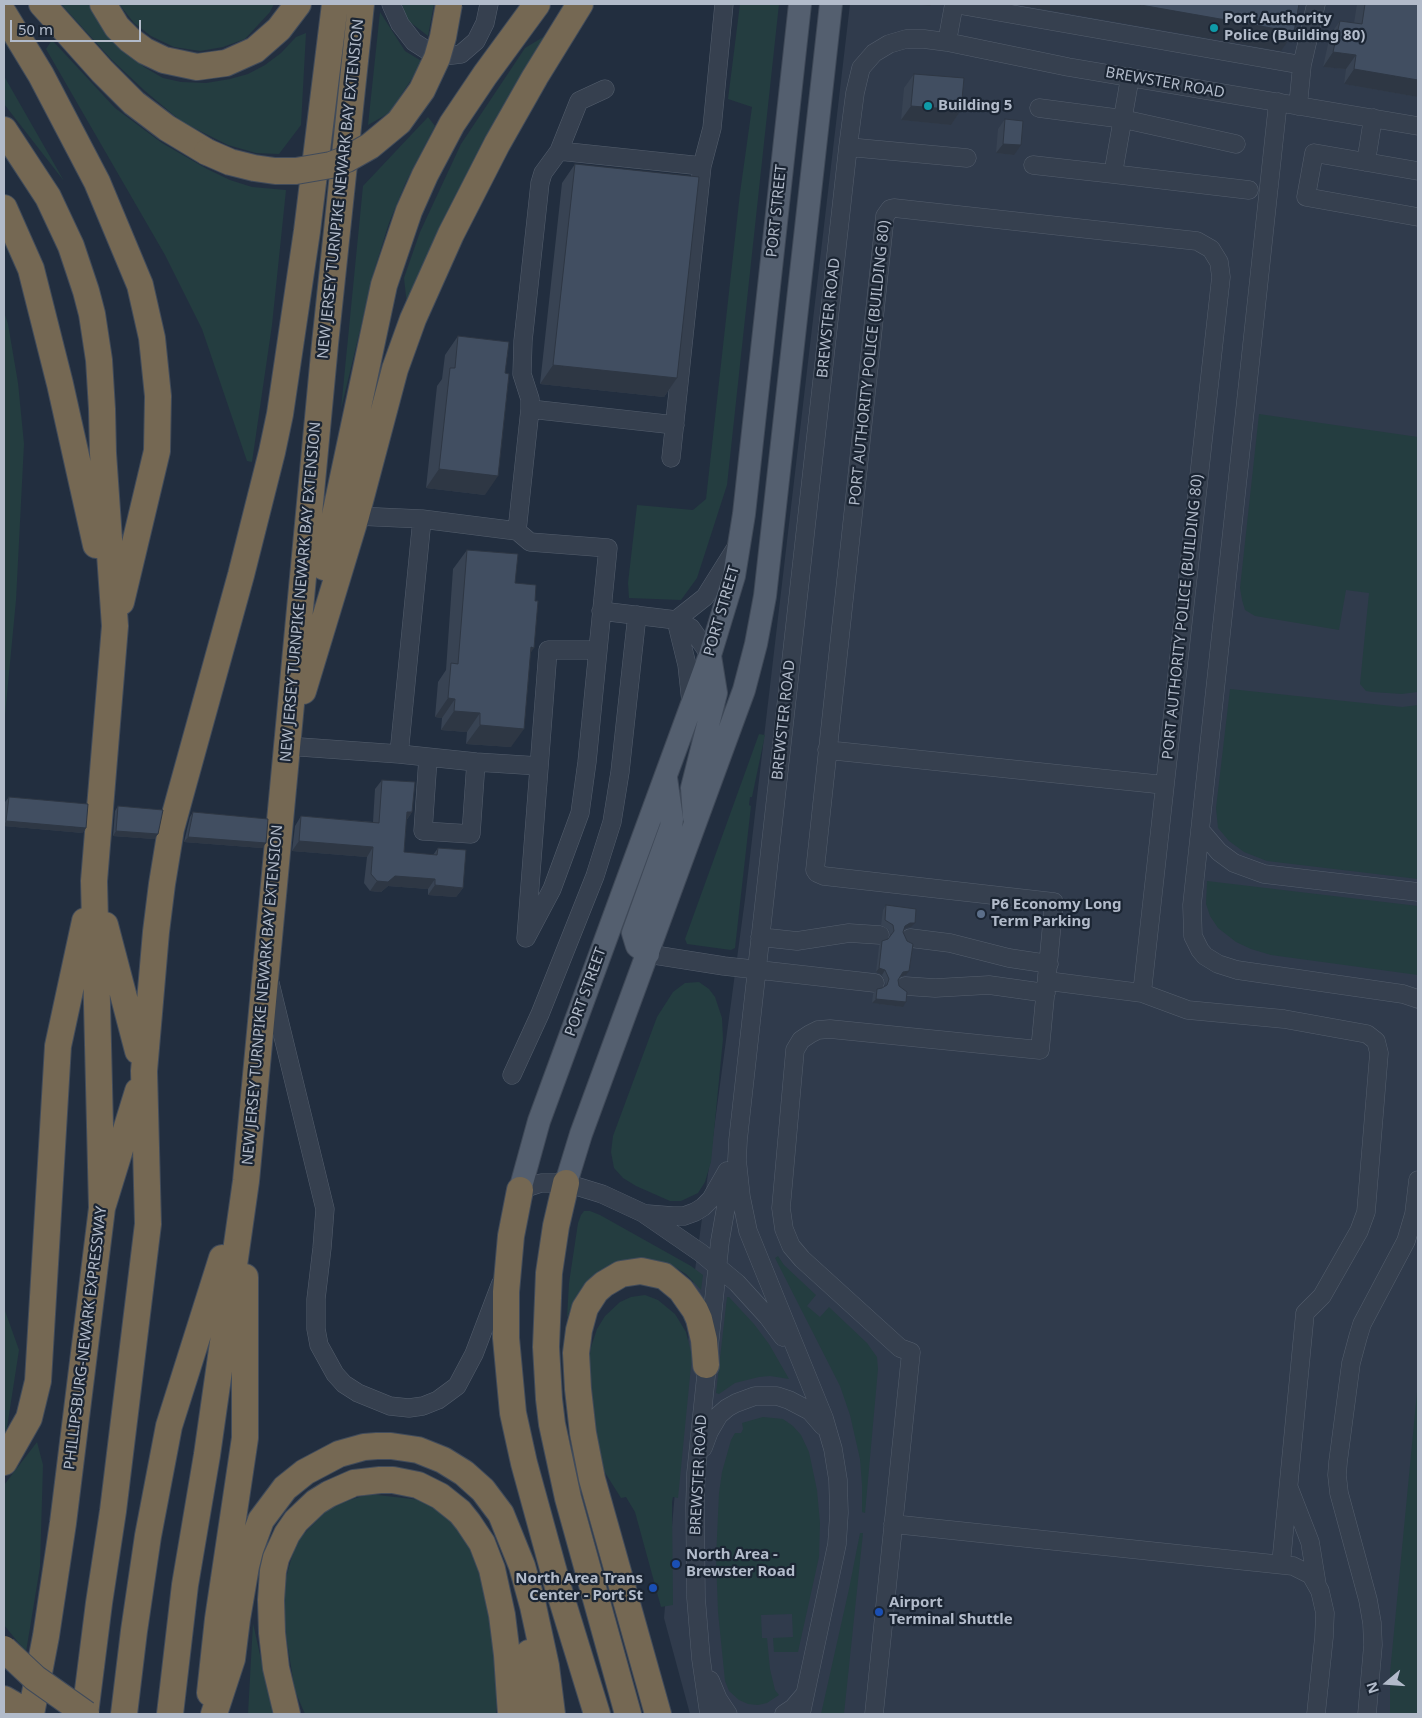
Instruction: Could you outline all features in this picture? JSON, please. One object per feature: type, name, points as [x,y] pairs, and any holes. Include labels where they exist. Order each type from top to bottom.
[{"type":"highway","points":[[42,4],[134,103],[167,128],[207,152],[230,162],[254,168],[296,171],[331,165],[347,159],[370,146],[399,122],[422,90],[437,58],[444,37],[449,4]]},
{"type":"highway","points":[[103,4],[117,27],[145,51],[164,60],[198,67],[226,63],[255,50],[279,30],[298,4]]},
{"type":"highway","name":"NEW JERSEY TURNPIKE NEWARK BAY EXTENSION","points":[[144,1071],[156,932],[172,829],[242,575],[280,414],[307,231],[335,4]]},
{"type":"highway","name":"NEW JERSEY TURNPIKE NEWARK BAY EXTENSION","points":[[246,1181],[325,344],[361,4]]},
{"type":"highway","points":[[286,746],[356,516],[400,355],[437,263],[497,144],[580,4]]},
{"type":"highway","points":[[286,746],[376,322],[396,248],[419,188],[442,141],[526,9]]},
{"type":"highway","points":[[4,14],[41,75],[98,182],[140,285],[152,338],[158,396],[157,451],[115,626]]},
{"type":"highway","points":[[4,130],[48,197],[79,268],[92,314],[99,360],[103,453],[115,626],[94,881],[102,1208]]},
{"type":"highway","points":[[4,208],[31,269],[60,384],[115,626]]},
{"type":"highway","points":[[4,1649],[35,1678],[86,1714],[148,1224],[144,1071],[94,881]]},
{"type":"highway","points":[[4,1462],[29,1418],[38,1381],[58,1046],[94,881]]},
{"type":"highway","name":"PHILLIPSBURG-NEWARK EXPRESSWAY","points":[[30,1714],[55,1580],[102,1208],[144,1071]]},
{"type":"highway","points":[[124,1714],[146,1552],[170,1426],[246,1181]]},
{"type":"highway","points":[[170,1714],[184,1585],[207,1455],[246,1181]]},
{"type":"highway","points":[[208,1714],[218,1619],[245,1438],[246,1181]]},
{"type":"highway","points":[[566,1183],[552,1250],[548,1297],[547,1372],[551,1416],[568,1498],[627,1712]]},
{"type":"highway","points":[[520,1190],[508,1264],[506,1338],[513,1413],[524,1463],[558,1587],[597,1714]]},
{"type":"highway","points":[[658,1714],[592,1478],[583,1433],[576,1353],[579,1330],[585,1308],[596,1291],[621,1274],[641,1271],[664,1276],[681,1290],[695,1310],[704,1340],[706,1365]]},
{"type":"highway","points":[[214,1714],[232,1658],[241,1588],[246,1566],[255,1534],[269,1508],[284,1488],[316,1465],[352,1450],[377,1446],[404,1448],[430,1454],[454,1466],[483,1490],[501,1514],[522,1566],[538,1626],[552,1714]]},
{"type":"highway","points":[[287,1714],[276,1668],[271,1624],[273,1571],[279,1552],[296,1521],[316,1502],[328,1494],[354,1483],[380,1480],[406,1482],[429,1489],[460,1512],[479,1538],[490,1562],[500,1605],[508,1662],[511,1714]]},
{"type":"highway","points":[[512,1539],[521,1578],[527,1626],[531,1714]]},
{"type":"highway","points":[[558,1587],[572,1648],[581,1714]]},
{"type":"highway","points":[[631,1618],[664,1714]]},
{"type":"highway","points":[[4,1700],[30,1714]]},
{"type":"highway","points":[[4,1700],[21,1714]]},
{"type":"main road","name":"PORT STREET","points":[[520,1190],[539,1121],[710,655],[734,576],[741,540],[800,4]]},
{"type":"main road","name":"PORT STREET","points":[[566,1183],[581,1134],[751,668],[761,620],[831,4]]},
{"type":"main road","points":[[695,825],[692,788],[716,693],[710,655]]},
{"type":"main road","points":[[648,954],[637,946],[633,933],[671,827],[672,820],[666,775]]},
{"type":"street","points":[[391,4],[400,24],[414,42],[428,51],[444,56],[461,54],[476,40],[485,23],[489,4]]},
{"type":"street","points":[[670,458],[702,166],[712,128],[724,4]]},
{"type":"street","points":[[947,42],[954,4],[1302,65]]},
{"type":"street","points":[[1298,106],[1302,65],[1316,4]]},
{"type":"street","name":"BREWSTER ROAD","points":[[709,1714],[701,1659],[696,1598],[696,1473],[717,1266],[738,1140],[848,148],[857,80],[861,68],[881,48],[897,41],[916,39],[947,42],[1039,61],[1418,126]]},
{"type":"street","points":[[1113,174],[1130,77]]},
{"type":"street","points":[[516,531],[530,409],[530,399],[522,374],[523,341],[542,173],[559,152],[580,101],[606,89]]},
{"type":"street","points":[[1278,102],[1192,916],[1193,936],[1205,956],[1218,964],[1237,970],[1403,994],[1418,999]]},
{"type":"street","points":[[1039,108],[1123,119],[1236,144]]},
{"type":"street","points":[[1366,162],[1373,118]]},
{"type":"street","points":[[848,148],[966,158]]},
{"type":"street","points":[[559,152],[702,166]]},
{"type":"street","points":[[1418,171],[1314,153],[1306,197],[1418,217]]},
{"type":"street","points":[[1033,165],[1249,190]]},
{"type":"street","name":"PORT AUTHORITY POLICE (BUILDING 80)","points":[[1048,979],[1054,902],[820,875],[817,873],[815,866],[885,216],[890,209],[898,208],[1198,241],[1211,249],[1219,262],[1221,277],[1142,993]]},
{"type":"street","points":[[530,409],[675,425]]},
{"type":"street","points":[[356,516],[422,519],[516,531],[530,542],[608,548],[587,762],[580,813],[552,889],[526,938],[548,650],[597,650]]},
{"type":"street","points":[[399,754],[422,519]]},
{"type":"street","points":[[676,620],[705,597],[741,540]]},
{"type":"street","points":[[601,611],[676,620],[692,628],[710,655]]},
{"type":"street","points":[[512,1075],[540,1014],[595,876],[612,822],[620,772],[637,615]]},
{"type":"street","points":[[676,620],[687,665],[692,705]]},
{"type":"street","points":[[286,746],[539,766]]},
{"type":"street","points":[[827,750],[1165,785]]},
{"type":"street","points":[[428,758],[423,831],[470,834],[476,762]]},
{"type":"street","points":[[1201,831],[1219,852],[1234,863],[1264,874],[1418,892]]},
{"type":"street","points":[[760,937],[797,940],[849,933],[880,935]]},
{"type":"street","points":[[910,938],[937,941],[1008,958],[1048,979]]},
{"type":"street","points":[[648,954],[724,966],[875,983]]},
{"type":"street","points":[[266,966],[324,1210],[316,1299],[316,1329],[320,1345],[335,1374],[344,1384],[358,1393],[390,1406],[409,1408],[423,1406],[444,1396],[457,1386],[474,1354],[508,1264]]},
{"type":"street","points":[[874,1714],[911,1352],[900,1348],[802,1259],[791,1246],[784,1229],[781,1208],[795,1050],[802,1040],[810,1034],[818,1030],[830,1029],[1040,1050],[1048,979]]},
{"type":"street","points":[[905,986],[935,988],[1048,979],[1142,993],[1188,1010],[1284,1020],[1367,1034],[1376,1041],[1379,1053],[1366,1212],[1359,1231],[1322,1296],[1305,1313],[1280,1564]]},
{"type":"street","points":[[643,1213],[660,1216],[684,1216],[703,1207],[719,1186],[738,1140]]},
{"type":"street","name":"BREWSTER ROAD","points":[[738,1140],[738,1179],[748,1231],[829,1433],[838,1480],[839,1528],[834,1560],[801,1714]]},
{"type":"street","points":[[1367,1714],[1373,1645],[1372,1624],[1368,1600],[1339,1493],[1338,1462],[1351,1363],[1358,1337],[1362,1324],[1406,1241],[1414,1214],[1418,1180]]},
{"type":"street","name":"BREWSTER ROAD","points":[[520,1190],[530,1185],[541,1183],[566,1183],[602,1194],[643,1213],[677,1235],[717,1266],[752,1297],[783,1336],[805,1374]]},
{"type":"street","points":[[696,1473],[709,1432],[720,1415],[727,1408],[745,1399],[766,1395],[789,1400],[810,1411],[829,1433]]},
{"type":"street","points":[[1288,1486],[1310,1542],[1317,1586]]},
{"type":"street","points":[[893,1524],[1293,1566],[1311,1575],[1320,1591],[1325,1613],[1316,1714]]},
{"type":"street","points":[[701,1659],[718,1699],[728,1714]]},
{"type":"street","points":[[784,1714],[793,1708],[806,1692]]},
{"type":"shaded area","name":"P6 Economy Long Term Parking","points":[[850,4],[1418,4],[1418,1714],[690,1714],[664,1618],[693,1285],[745,899]]},
{"type":"green space","points":[[61,4],[91,4],[107,33],[144,67],[163,78],[181,82],[206,83],[248,74],[265,65],[281,53],[296,37],[306,33],[301,125],[279,154],[256,153],[228,145],[182,122],[111,59]]},
{"type":"green space","points":[[119,4],[274,4],[270,12],[245,39],[223,47],[200,51],[174,47],[151,36],[134,23]]},
{"type":"green space","points":[[402,4],[434,4],[428,36],[406,19]]},
{"type":"green space","points":[[740,4],[779,4],[727,485],[697,578],[681,600],[629,598],[628,583],[637,505],[693,510],[706,499],[740,193],[752,107],[728,99]]},
{"type":"green space","points":[[380,12],[405,51],[423,62],[389,113],[368,125]]},
{"type":"green space","points":[[553,31],[407,305],[404,278],[420,232],[461,144],[525,48]]},
{"type":"green space","points":[[52,40],[115,108],[162,143],[230,180],[252,187],[286,190],[272,325],[252,462],[247,461],[202,329],[165,255],[46,49]]},
{"type":"green space","points":[[4,76],[64,181],[4,104]]},
{"type":"green space","points":[[428,117],[435,126],[406,182],[389,223],[375,268],[341,409],[363,186]]},
{"type":"green space","points":[[4,312],[8,324],[18,383],[24,444],[16,600],[4,726]]},
{"type":"green space","points":[[1259,414],[1418,437],[1418,692],[1402,694],[1372,692],[1366,691],[1360,684],[1369,593],[1346,590],[1339,630],[1255,616],[1245,610],[1240,588]]},
{"type":"green space","points":[[1230,689],[1402,707],[1418,705],[1418,879],[1267,861],[1244,852],[1229,841],[1218,828],[1216,808]]},
{"type":"green space","points":[[759,734],[765,735],[752,797],[750,797],[749,805],[751,806],[735,948],[731,950],[687,944],[685,939]]},
{"type":"green space","points":[[1207,881],[1418,906],[1418,975],[1271,955],[1251,949],[1236,942],[1218,928],[1210,916],[1206,904]]},
{"type":"green space","points":[[699,982],[709,989],[715,997],[722,1018],[723,1039],[711,1162],[705,1182],[698,1193],[681,1201],[670,1201],[636,1186],[623,1178],[614,1168],[611,1152],[613,1136],[657,1017],[673,992],[685,983]]},
{"type":"green space","points":[[584,1211],[600,1215],[691,1266],[703,1275],[701,1290],[686,1274],[671,1265],[653,1260],[633,1259],[612,1264],[594,1275],[583,1286],[574,1300],[567,1318],[569,1283],[578,1223]]},
{"type":"green space","points":[[778,1256],[784,1265],[816,1295],[807,1306],[820,1317],[829,1307],[867,1343],[877,1357],[878,1369],[865,1513],[862,1512],[860,1459],[850,1415],[840,1386],[775,1258]]},
{"type":"green space","points":[[645,1295],[658,1300],[675,1314],[686,1332],[692,1356],[678,1498],[673,1497],[672,1502],[673,1605],[661,1607],[635,1512],[626,1497],[621,1498],[604,1471],[596,1433],[589,1360],[597,1329],[605,1316],[620,1302],[631,1297]]},
{"type":"green space","points":[[727,1297],[754,1324],[769,1344],[789,1379],[770,1376],[759,1377],[735,1383],[719,1394],[716,1393]]},
{"type":"green space","points":[[4,1308],[19,1350],[4,1439]]},
{"type":"green space","points":[[1418,1382],[1418,1714],[1390,1714],[1390,1673]]},
{"type":"green space","points":[[763,1417],[783,1419],[801,1435],[809,1452],[817,1490],[820,1523],[819,1557],[798,1652],[774,1652],[773,1638],[793,1637],[792,1614],[761,1615],[762,1638],[767,1638],[770,1669],[775,1690],[779,1695],[767,1703],[758,1705],[748,1704],[739,1700],[729,1691],[725,1681],[718,1612],[716,1558],[719,1493],[722,1472],[731,1440],[735,1433],[741,1433],[743,1429],[742,1423]]},
{"type":"green space","points":[[37,1442],[43,1465],[40,1567],[26,1652],[4,1625],[4,1485]]},
{"type":"green space","points":[[369,1494],[429,1501],[467,1537],[488,1595],[498,1694],[496,1714],[305,1714],[295,1691],[280,1599],[296,1542],[331,1506]]},
{"type":"green space","points":[[860,1533],[863,1533],[844,1714],[821,1714],[849,1589]]},
{"type":"green space","points":[[253,1623],[273,1714],[248,1714]]},
{"type":"building","points":[[1135,4],[1299,4],[1294,32]]},
{"type":"building","points":[[1365,4],[1418,4],[1418,80],[1354,69],[1356,55],[1333,52],[1340,21],[1362,24]]},
{"type":"building","points":[[914,74],[964,78],[961,110],[911,106]]},
{"type":"building","points":[[1005,119],[1023,121],[1021,145],[1003,144]]},
{"type":"building","points":[[575,164],[699,177],[677,378],[553,365]]},
{"type":"building","points":[[458,336],[509,342],[505,373],[509,374],[498,476],[439,469],[450,368],[455,368]]},
{"type":"building","points":[[467,550],[518,554],[515,583],[536,585],[535,601],[538,601],[534,648],[531,647],[524,729],[480,725],[480,713],[454,711],[455,699],[448,698],[451,663],[458,664]]},
{"type":"building","points":[[382,780],[415,782],[412,812],[407,812],[404,852],[437,855],[438,848],[466,850],[463,888],[435,885],[435,879],[395,876],[388,882],[377,881],[371,874],[373,847],[299,841],[301,816],[379,823]]},
{"type":"building","points":[[9,797],[88,804],[86,828],[6,821]]},
{"type":"building","points":[[118,806],[163,810],[158,834],[116,831]]},
{"type":"building","points":[[193,812],[268,819],[266,843],[188,837]]},
{"type":"building","points":[[886,905],[916,909],[915,923],[905,926],[903,932],[907,941],[913,944],[909,971],[903,972],[898,980],[899,986],[907,992],[906,1002],[876,999],[877,989],[887,985],[889,979],[885,970],[879,968],[882,941],[888,939],[894,931],[893,925],[885,920]]},
{"type":"place","name":"Port Authority Police (Building 80)","points":[[1214,28]]},
{"type":"place","name":"Building 5","points":[[928,106]]},
{"type":"place","name":"P6 Economy Long Term Parking","points":[[981,914]]},
{"type":"place","name":"North Area - Brewster Road","points":[[676,1564]]},
{"type":"place","name":"North Area Trans Center - Port St","points":[[653,1588]]},
{"type":"place","name":"Airport Terminal Shuttle","points":[[879,1612]]}]
